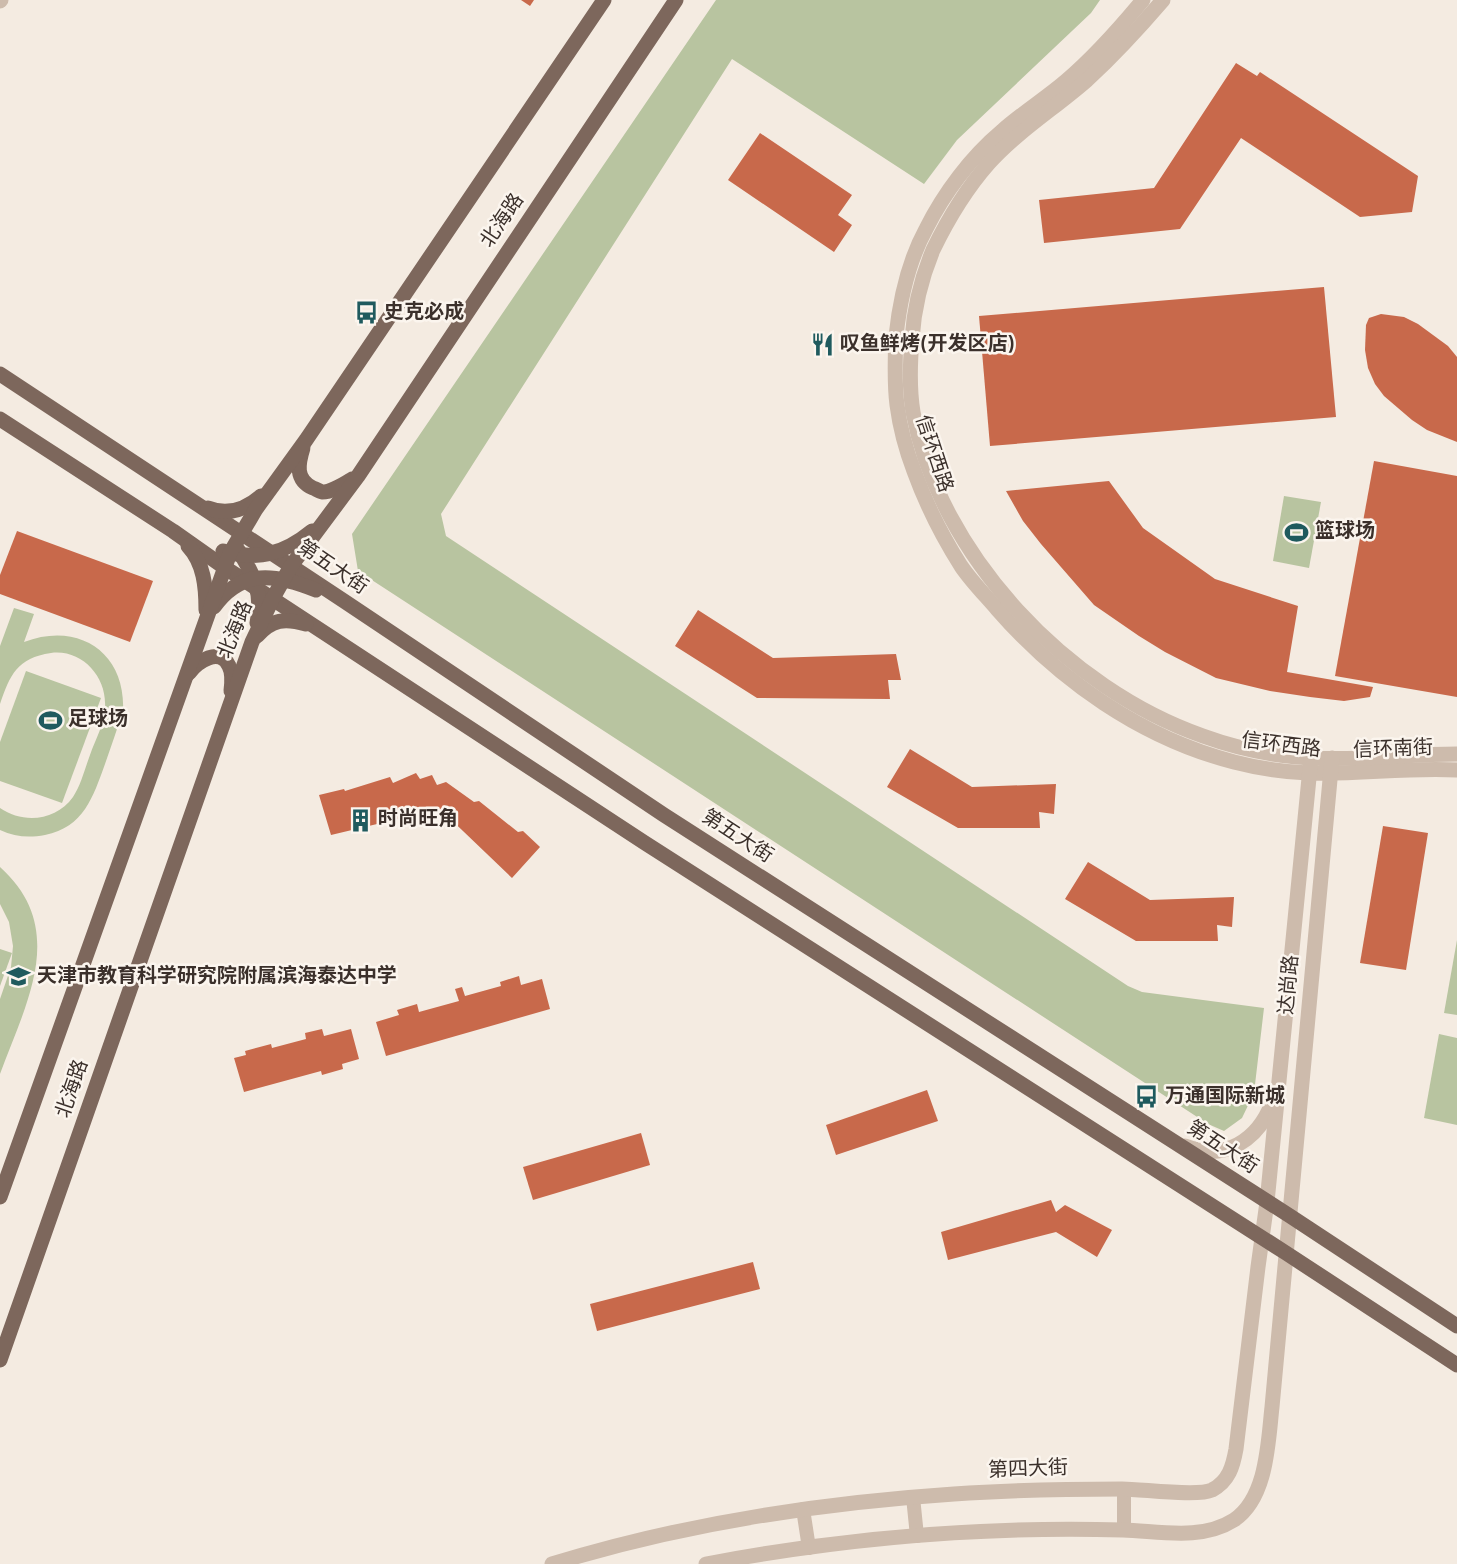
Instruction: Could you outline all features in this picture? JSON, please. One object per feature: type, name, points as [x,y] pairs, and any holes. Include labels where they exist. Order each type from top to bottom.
[{"type":"main road","name":"北海路","points":[[0,1197],[204,623],[234,551],[256,509],[306,440],[604,0]]},
{"type":"main road","name":"北海路","points":[[0,1360],[252,642],[273,598],[287,573],[358,476],[676,0]]},
{"type":"main road","name":"第五大街","points":[[0,374],[194,502],[234,551],[252,582],[273,598],[645,843],[1457,1365]]},
{"type":"main road","name":"第五大街","points":[[0,419],[173,531],[234,551],[272,554],[287,573],[305,586],[344,601],[664,815],[1290,1216],[1457,1326]]},
{"type":"main road","points":[[306,440],[298,464],[300,477],[307,486],[321,492],[339,487],[358,476]]},
{"type":"main road","points":[[194,502],[222,512],[235,510],[254,502],[276,482]]},
{"type":"main road","points":[[234,551],[254,556],[272,554],[305,537],[329,515]]},
{"type":"main road","points":[[173,531],[191,549],[200,565],[206,601],[204,623]]},
{"type":"main road","points":[[204,623],[231,589],[287,573]]},
{"type":"main road","points":[[252,582],[259,609],[252,642]]},
{"type":"main road","points":[[252,642],[267,626],[279,621],[303,623],[325,632]]},
{"type":"main road","points":[[181,688],[190,671],[198,663],[206,658],[216,657],[229,665],[232,688],[230,705]]},
{"type":"street","name":"信环西路","points":[[1143,0],[1102,46],[1066,81],[1004,129],[980,152],[958,178],[926,229],[904,286],[897,327],[896,386],[902,432],[923,495],[962,567],[1009,622],[1049,662],[1093,697],[1139,724],[1183,745],[1234,762],[1290,772],[1310,766],[1331,766]]},
{"type":"street","name":"信环西路","points":[[1163,0],[1110,59],[1023,131],[990,162],[955,210],[926,267],[914,312],[910,372],[913,411],[922,449],[939,495],[968,548],[1016,608],[1072,661],[1091,677],[1150,714],[1203,736],[1229,744],[1284,755],[1310,766]]},
{"type":"street","name":"信环南街","points":[[1331,766],[1457,754]]},
{"type":"street","name":"达尚路","points":[[1267,1202],[1310,766]]},
{"type":"street","name":"达尚路","points":[[1290,1216],[1331,766]]},
{"type":"street","name":"信环南街","points":[[1331,766],[1457,770]]},
{"type":"street","points":[[1174,1142],[1203,1152],[1216,1152],[1238,1145],[1256,1131],[1265,1119],[1279,1077]]},
{"type":"street","name":"第四大街","points":[[552,1564],[645,1538],[803,1509],[955,1494],[1124,1489],[1192,1493],[1211,1491],[1224,1481],[1232,1470],[1267,1202]]},
{"type":"street","points":[[706,1564],[762,1553],[917,1536],[1017,1530],[1124,1530],[1189,1534],[1216,1529],[1235,1520],[1250,1506],[1266,1462],[1290,1216]]},
{"type":"street","points":[[1124,1489],[1124,1530]]},
{"type":"street","points":[[913,1497],[917,1536]]},
{"type":"street","points":[[803,1509],[809,1548]]},
{"type":"green space","points":[[716,0],[1100,0],[1091,13],[957,140],[924,184],[732,59],[441,514],[446,536],[1128,986],[1142,992],[1264,1008],[1254,1093],[1242,1118],[1224,1131],[1208,1124],[358,571],[352,534]]},
{"type":"green space","name":"篮球场","points":[[1284,496],[1321,502],[1309,568],[1273,561]]},
{"type":"green space","points":[[14,608],[34,614],[24,642],[44,637],[63,636],[80,639],[95,646],[116,672],[122,690],[123,711],[101,776],[85,809],[78,818],[58,831],[28,837],[0,830],[0,808],[19,816],[39,818],[58,811],[66,805],[78,787],[102,725],[105,696],[97,676],[82,660],[62,653],[51,653],[30,659],[16,670],[7,684],[0,704],[0,646]]},
{"type":"green space","name":"足球场","points":[[26,671],[101,698],[62,803],[0,781],[0,742]]},
{"type":"green space","points":[[0,867],[21,891],[33,916],[37,941],[36,967],[30,994],[0,1074],[0,999],[11,967],[13,946],[9,922],[0,904]]},
{"type":"green space","points":[[1457,940],[1457,1015],[1444,1013]]},
{"type":"green space","points":[[0,949],[12,953],[0,986]]},
{"type":"green space","points":[[1439,1034],[1457,1038],[1457,1125],[1424,1118]]},
{"type":"building","points":[[521,0],[534,0],[530,6]]},
{"type":"building","points":[[1236,63],[1257,76],[1260,72],[1418,176],[1412,212],[1360,217],[1241,138],[1180,229],[1044,243],[1039,200],[1154,188]]},
{"type":"building","points":[[760,133],[852,195],[838,215],[852,225],[834,252],[728,180]]},
{"type":"building","points":[[1324,287],[1336,417],[990,446],[979,316]]},
{"type":"building","points":[[1381,314],[1404,317],[1418,324],[1448,346],[1457,357],[1457,442],[1427,430],[1412,420],[1384,396],[1375,384],[1368,368],[1365,350],[1366,325],[1369,318]]},
{"type":"building","points":[[1374,461],[1457,476],[1457,697],[1335,676]]},
{"type":"building","points":[[1109,481],[1143,528],[1215,579],[1298,606],[1287,672],[1373,687],[1370,697],[1344,701],[1310,697],[1270,691],[1216,678],[1165,652],[1094,605],[1023,521],[1006,491]]},
{"type":"building","points":[[17,531],[153,581],[130,642],[0,594],[0,575]]},
{"type":"building","points":[[698,610],[773,658],[896,654],[901,680],[888,680],[890,699],[757,698],[675,646]]},
{"type":"building","points":[[910,749],[972,787],[1056,784],[1054,814],[1039,812],[1040,828],[958,828],[887,787]]},
{"type":"building","name":"时尚旺角","points":[[416,773],[420,779],[432,775],[437,785],[446,782],[474,802],[479,801],[518,832],[523,831],[540,847],[512,878],[440,809],[331,835],[319,795],[344,789],[345,791],[390,777],[393,783]]},
{"type":"building","points":[[1383,826],[1428,833],[1406,970],[1360,963]]},
{"type":"building","points":[[1088,862],[1150,900],[1234,897],[1232,927],[1217,925],[1218,941],[1136,941],[1065,899]]},
{"type":"building","points":[[519,976],[521,985],[542,979],[550,1009],[386,1056],[376,1022],[399,1015],[397,1010],[417,1004],[419,1012],[459,1001],[455,989],[462,987],[465,996],[501,986],[500,982]]},
{"type":"building","points":[[322,1029],[324,1036],[351,1029],[359,1059],[342,1064],[343,1069],[322,1075],[321,1071],[244,1092],[234,1058],[246,1055],[245,1051],[271,1044],[272,1048],[306,1039],[305,1033]]},
{"type":"building","points":[[927,1090],[938,1121],[836,1155],[826,1125]]},
{"type":"building","points":[[641,1133],[650,1165],[533,1200],[523,1167]]},
{"type":"building","points":[[1051,1200],[1056,1212],[1065,1205],[1112,1230],[1097,1257],[1056,1232],[948,1260],[941,1232]]},
{"type":"building","points":[[753,1262],[760,1289],[597,1331],[590,1304]]},
{"type":"place","name":"史克必成","points":[[366,313]]},
{"type":"place","name":"叹鱼鲜烤(开发区店)","points":[[822,345]]},
{"type":"place","name":"篮球场","points":[[1297,532]]},
{"type":"place","name":"足球场","points":[[50,720]]},
{"type":"place","name":"时尚旺角","points":[[360,820]]},
{"type":"place","name":"天津市教育科学研究院附属滨海泰达中学","points":[[19,977]]},
{"type":"place","name":"万通国际新城","points":[[1147,1097]]}]
